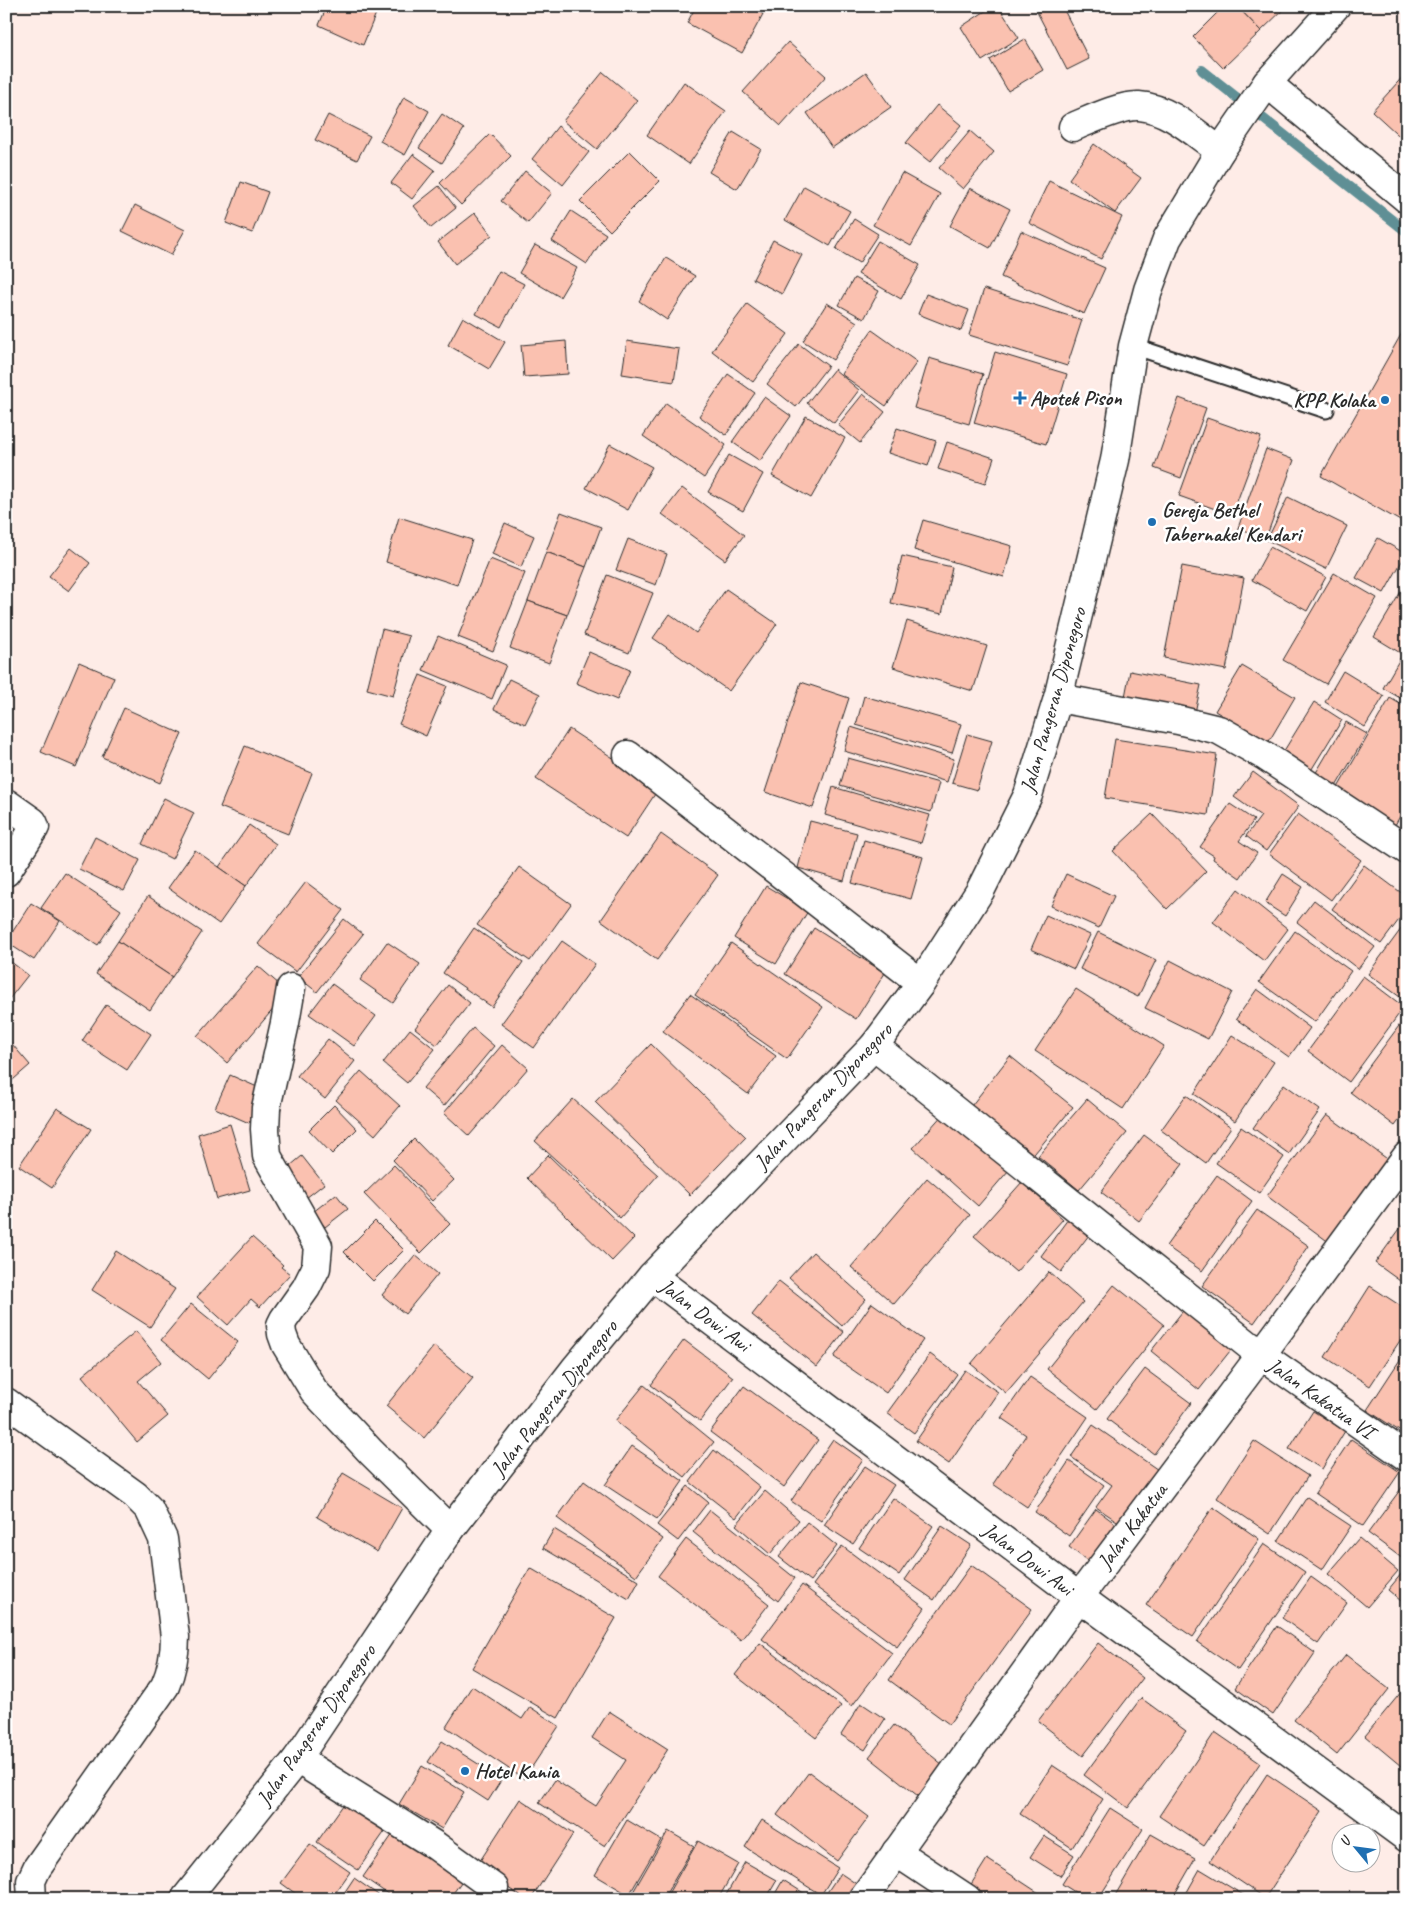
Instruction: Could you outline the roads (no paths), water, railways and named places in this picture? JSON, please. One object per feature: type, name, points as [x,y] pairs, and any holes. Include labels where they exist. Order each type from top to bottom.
[{"type":"main road","name":"Jalan Pangeran Diponegoro","points":[[186,1899],[297,1758],[450,1530],[574,1370],[652,1276],[874,1046],[921,983],[980,891],[1028,795],[1058,698],[1115,460],[1133,346],[1148,290],[1168,239],[1234,128],[1264,87],[1332,8]]},
{"type":"main road","points":[[1264,87],[1407,199]]},
{"type":"main road","points":[[1073,127],[1102,114],[1137,106],[1150,108],[1171,117],[1220,151]]},
{"type":"main road","points":[[1058,698],[1178,720],[1219,730],[1264,756],[1407,850]]},
{"type":"main road","points":[[628,755],[921,983]]},
{"type":"main road","points":[[6,804],[33,822],[35,827],[6,872]]},
{"type":"main road","points":[[291,988],[266,1108],[265,1129],[268,1156],[318,1246],[316,1268],[306,1288],[284,1319],[281,1325],[282,1334],[286,1345],[314,1391],[371,1452],[450,1530]]},
{"type":"main road","name":"Jalan Kakatua VI","points":[[874,1046],[1261,1355],[1407,1457]]},
{"type":"main road","name":"Jalan Kakatua","points":[[863,1899],[1079,1597],[1261,1355],[1407,1156]]},
{"type":"main road","name":"Jalan Dowi Awi","points":[[652,1276],[1079,1597],[1407,1838]]},
{"type":"main road","points":[[6,1402],[135,1495],[150,1509],[163,1539],[175,1637],[172,1670],[165,1686],[37,1868],[31,1881],[32,1899]]},
{"type":"main road","points":[[297,1758],[436,1846],[494,1888]]},
{"type":"main road","points":[[896,1852],[967,1899]]},
{"type":"lane","points":[[1133,346],[1326,410]]},
{"type":"waterway","points":[[1202,70],[1407,232]]},
{"type":"place","name":"Apotek Pison","points":[[1020,398]]},
{"type":"place","name":"KPP Kolaka","points":[[1385,400]]},
{"type":"place","name":"Gereja Bethel Tabernakel Kendari","points":[[1152,522]]},
{"type":"place","name":"Hotel Kania","points":[[465,1771]]}]
